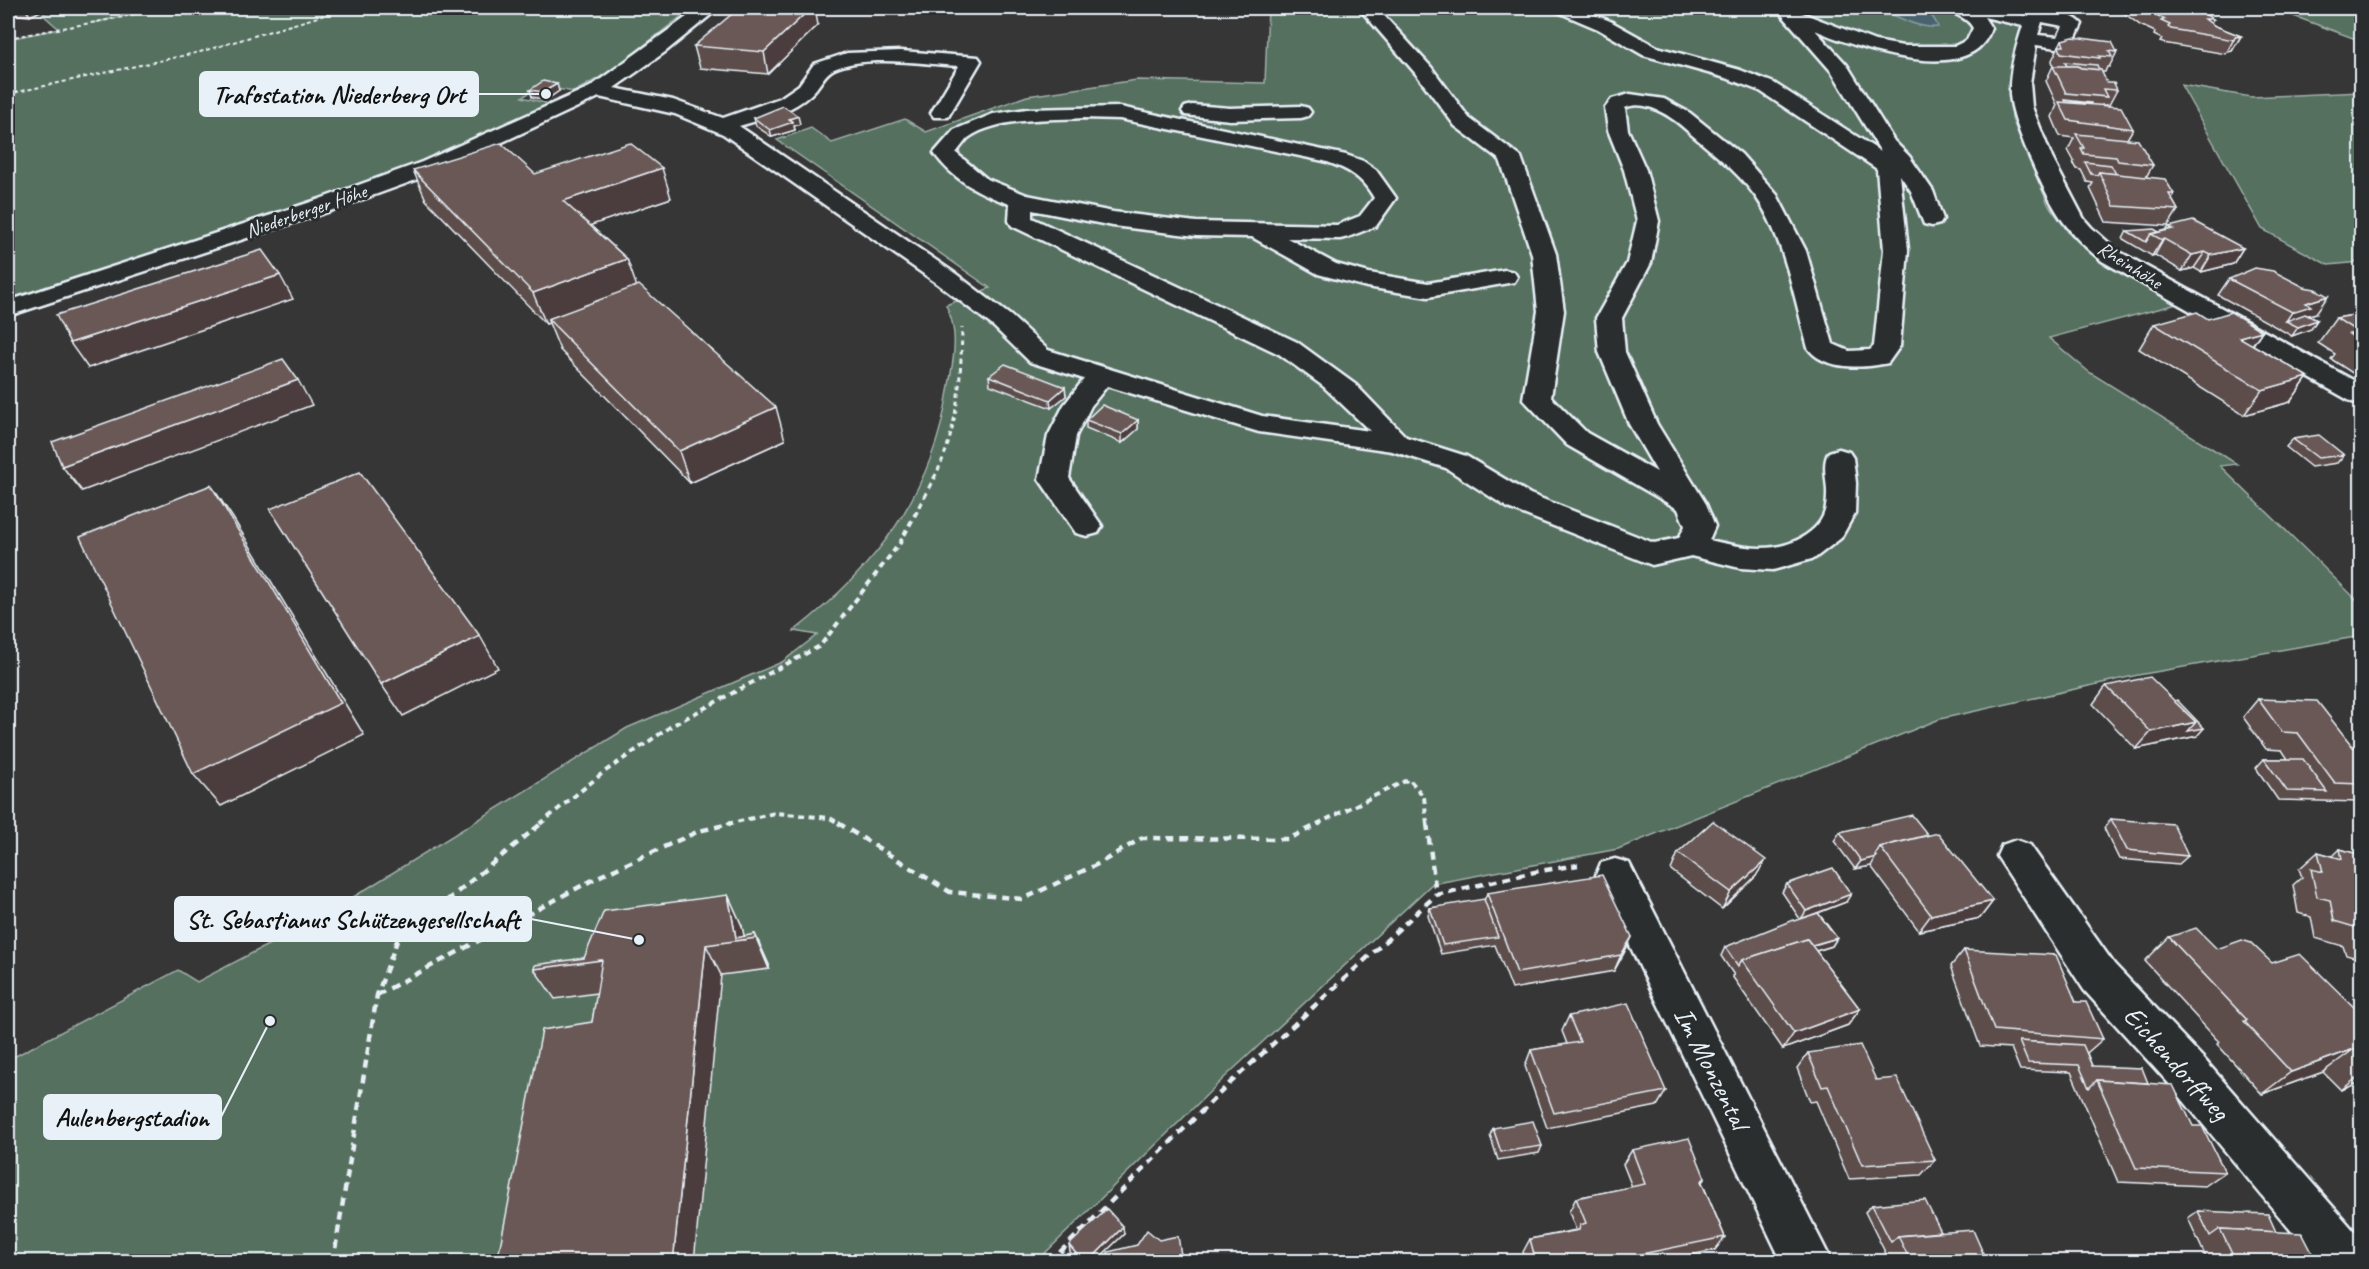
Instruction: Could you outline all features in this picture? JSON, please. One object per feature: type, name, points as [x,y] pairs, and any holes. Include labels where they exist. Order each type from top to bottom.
[{"type":"street","name":"Niederberger Höhe","points":[[8,309],[325,205],[420,171],[520,128],[597,91],[710,8]]},
{"type":"street","points":[[1368,8],[1424,71],[1462,122],[1510,157],[1544,254],[1551,311],[1537,399],[1577,440],[1691,504]]},
{"type":"street","points":[[1564,8],[1604,25],[1650,51],[1733,74],[1767,87],[1894,164],[1922,191],[1932,219]]},
{"type":"street","points":[[1589,8],[1604,25]]},
{"type":"street","points":[[1786,9],[1860,43],[1888,52],[1918,55],[1951,53],[1973,47],[1980,39],[1982,28],[1975,16],[1958,8]]},
{"type":"street","name":"Rheinhöhe","points":[[1970,8],[2032,26],[2020,82],[2021,106],[2069,212],[2083,232],[2110,256],[2361,396]]},
{"type":"street","points":[[1691,546],[1700,526],[1691,504],[1643,424],[1612,352],[1609,318],[1639,262],[1648,221],[1635,170],[1618,130],[1615,108],[1619,103],[1630,100],[1657,103],[1671,109],[1733,159],[1766,195],[1794,251],[1821,348],[1836,357],[1859,361],[1879,357],[1887,345],[1896,250],[1894,164],[1886,145],[1840,69],[1786,9]]},
{"type":"street","points":[[722,125],[783,105],[807,88],[815,72],[834,62],[861,57],[971,61],[941,113]]},
{"type":"street","points":[[597,91],[629,95],[674,107],[708,117],[722,125],[947,279],[1002,321],[1039,356],[1259,424],[1396,443],[1456,462],[1519,501],[1652,554],[1691,546],[1745,559],[1775,560],[1808,549],[1832,531],[1842,508],[1839,458]]},
{"type":"street","points":[[1120,113],[1127,108],[1230,114],[1301,112]]},
{"type":"street","points":[[1120,113],[1328,156],[1347,162],[1356,165],[1377,181],[1385,198],[1368,221],[1340,232],[1196,229],[1113,219],[1022,201],[982,187],[955,165],[945,153],[961,134],[993,120],[1027,115],[1120,113]]},
{"type":"street","points":[[1022,201],[1020,221],[1288,348],[1326,372],[1366,408],[1396,443]]},
{"type":"street","points":[[1252,230],[1327,269],[1367,280],[1428,290],[1505,277]]},
{"type":"street","points":[[1087,526],[1054,478],[1062,436],[1078,405],[1101,375]]},
{"type":"street","name":"Eichendorffweg","points":[[2016,856],[2099,977],[2188,1073],[2349,1262]]},
{"type":"street","name":"Im Monzental","points":[[1615,875],[1808,1262]]},
{"type":"path","points":[[8,38],[123,17],[159,8]]},
{"type":"path","points":[[8,94],[200,52],[348,8]]},
{"type":"path","points":[[333,1262],[376,995],[397,941],[604,772],[673,725],[820,646],[900,543],[943,461],[953,424],[961,368],[962,326],[947,279]]},
{"type":"path","points":[[376,995],[618,868],[699,831],[775,813],[830,818],[950,892],[1023,898],[1100,863],[1142,838],[1288,839],[1409,779],[1424,797],[1436,895]]},
{"type":"path","points":[[1050,1262],[1229,1084],[1436,895],[1539,871]]},
{"type":"green space","points":[[55,8],[155,8],[93,23],[162,8],[692,8],[611,71],[574,92],[541,86],[522,97],[550,104],[485,134],[283,213],[8,301],[8,39],[59,29],[42,14]]},
{"type":"green space","points":[[1268,8],[2024,8],[2028,16],[2019,33],[2010,75],[2012,119],[2048,204],[2068,232],[2095,257],[2177,304],[2049,338],[2089,372],[2237,464],[2220,466],[2361,604],[2361,636],[2138,675],[1940,719],[1618,849],[1432,884],[1224,1078],[1037,1261],[8,1262],[8,1060],[178,970],[197,982],[321,917],[627,728],[782,662],[817,635],[794,631],[850,582],[895,526],[914,496],[929,464],[940,429],[954,351],[953,324],[946,305],[990,288],[777,140],[811,128],[832,143],[905,119],[926,132],[1027,96],[1137,80],[1265,83]]},
{"type":"green space","points":[[2272,8],[2361,8],[2361,41]]},
{"type":"green space","points":[[2181,85],[2251,97],[2361,92],[2361,262],[2328,265],[2262,229]]},
{"type":"water","points":[[1913,7],[1921,9],[1934,19],[1938,27],[1915,24],[1878,8]]},
{"type":"building","points":[[739,8],[811,8],[764,52],[694,46]]},
{"type":"building","points":[[2143,8],[2183,8],[2205,14],[2213,19],[2205,19],[2213,25],[2241,36],[2235,37],[2234,40],[2171,29],[2168,27],[2170,25],[2161,21],[2165,19]]},
{"type":"building","points":[[2073,37],[2112,42],[2117,52],[2109,51],[2112,57],[2099,56],[2100,58],[2061,53],[2059,46],[2064,46],[2062,40]]},
{"type":"building","points":[[2065,62],[2097,65],[2099,70],[2067,66]]},
{"type":"building","points":[[2053,66],[2077,66],[2101,70],[2107,83],[2114,83],[2117,90],[2103,89],[2107,97],[2066,93]]},
{"type":"building","points":[[543,81],[557,84],[543,92],[530,90]]},
{"type":"building","points":[[2065,100],[2091,103],[2091,104],[2066,102]]},
{"type":"building","points":[[2059,102],[2121,107],[2133,129],[2068,120]]},
{"type":"building","points":[[783,106],[798,116],[789,119],[793,122],[770,130],[754,118]]},
{"type":"building","points":[[2076,134],[2138,140],[2153,165],[2118,161],[2116,157],[2084,154],[2081,148],[2084,148]]},
{"type":"building","points":[[501,143],[535,174],[630,143],[662,168],[563,201],[627,259],[533,293],[413,170]]},
{"type":"building","points":[[2085,162],[2111,165],[2116,174],[2099,172],[2097,175],[2091,174]]},
{"type":"building","points":[[2099,172],[2165,179],[2174,194],[2169,194],[2178,210],[2114,206]]},
{"type":"building","points":[[2193,221],[2243,248],[2211,255],[2205,252],[2192,255],[2151,234]]},
{"type":"building","points":[[2154,229],[2159,232],[2151,234],[2146,242],[2127,231]]},
{"type":"building","points":[[262,250],[280,275],[70,343],[56,315]]},
{"type":"building","points":[[2255,268],[2273,271],[2328,296],[2306,303],[2311,306],[2292,312],[2229,279]]},
{"type":"building","points":[[639,285],[776,407],[679,451],[548,319]]},
{"type":"building","points":[[2197,312],[2208,319],[2231,312],[2262,331],[2239,337],[2308,377],[2262,390],[2154,324]]},
{"type":"building","points":[[2305,314],[2317,320],[2298,327],[2286,321]]},
{"type":"building","points":[[2361,314],[2361,342],[2349,334],[2359,333],[2336,318]]},
{"type":"building","points":[[283,359],[298,380],[62,466],[52,442]]},
{"type":"building","points":[[1005,364],[1065,387],[1050,400],[989,376]]},
{"type":"building","points":[[1102,405],[1138,420],[1122,434],[1086,420]]},
{"type":"building","points":[[2319,435],[2344,455],[2318,458],[2293,439]]},
{"type":"building","points":[[360,472],[480,636],[381,684],[270,509]]},
{"type":"building","points":[[211,485],[341,703],[193,774],[80,537]]},
{"type":"building","points":[[2150,677],[2196,722],[2151,732],[2106,686]]},
{"type":"building","points":[[2258,699],[2317,701],[2353,747],[2361,748],[2361,784],[2335,783],[2298,733],[2282,732]]},
{"type":"building","points":[[2177,700],[2204,728],[2188,731],[2196,722],[2174,701]]},
{"type":"building","points":[[2264,759],[2303,759],[2327,792],[2287,791]]},
{"type":"building","points":[[1912,815],[1928,835],[1880,847],[1876,857],[1861,861],[1840,832]]},
{"type":"building","points":[[2111,819],[2173,824],[2188,856],[2127,850]]},
{"type":"building","points":[[1713,821],[1766,860],[1731,892],[1678,853]]},
{"type":"building","points":[[1938,833],[1993,901],[1931,915],[1880,847]]},
{"type":"building","points":[[2340,849],[2361,855],[2361,929],[2334,921],[2330,900],[2317,897],[2311,869],[2323,872],[2318,852],[2342,859]]},
{"type":"building","points":[[1833,868],[1851,894],[1806,911],[1787,884]]},
{"type":"building","points":[[1602,875],[1632,937],[1621,955],[1517,973],[1487,893]]},
{"type":"building","points":[[728,895],[736,938],[755,934],[756,938],[706,945],[673,1262],[497,1262],[542,1030],[592,1022],[602,960],[534,969],[535,965],[584,958],[604,911]]},
{"type":"building","points":[[1484,899],[1498,937],[1443,945],[1430,908]]},
{"type":"building","points":[[1818,913],[1837,938],[1812,945],[1807,939],[1742,960],[1738,966],[1725,947],[1793,920]]},
{"type":"building","points":[[2196,928],[2217,949],[2242,940],[2251,943],[2272,963],[2300,954],[2361,1014],[2361,1057],[2354,1049],[2291,1072],[2244,1021],[2247,1020],[2169,937]]},
{"type":"building","points":[[1807,939],[1860,1009],[1794,1033],[1742,960]]},
{"type":"building","points":[[1964,950],[2056,955],[2076,1002],[2086,1002],[2103,1039],[1994,1030]]},
{"type":"building","points":[[1628,1003],[1666,1091],[1554,1113],[1531,1050],[1580,1042],[1569,1016]]},
{"type":"building","points":[[2019,1041],[2083,1045],[2092,1066],[2142,1068],[2148,1083],[2097,1080],[2089,1088],[2079,1065],[2028,1063]]},
{"type":"building","points":[[1860,1045],[1876,1080],[1897,1078],[1935,1160],[1862,1165],[1828,1086],[1822,1087],[1808,1053]]},
{"type":"building","points":[[2097,1080],[2173,1085],[2193,1126],[2202,1126],[2225,1172],[2136,1168]]},
{"type":"building","points":[[1533,1121],[1542,1146],[1501,1152],[1493,1128]]},
{"type":"building","points":[[1689,1138],[1705,1178],[1701,1181],[1725,1237],[1603,1262],[1536,1262],[1530,1239],[1579,1230],[1580,1225],[1586,1223],[1576,1198],[1645,1184],[1632,1150]]},
{"type":"building","points":[[1925,1200],[1941,1232],[1898,1236],[1891,1242],[1872,1205]]},
{"type":"building","points":[[1107,1209],[1123,1227],[1088,1262],[1083,1262],[1069,1245]]},
{"type":"building","points":[[2198,1211],[2268,1214],[2276,1232],[2220,1229],[2210,1236]]},
{"type":"building","points":[[2220,1229],[2302,1233],[2317,1262],[2236,1262]]},
{"type":"building","points":[[1147,1230],[1159,1240],[1178,1236],[1181,1255],[1190,1262],[1110,1262],[1108,1252],[1137,1245]]},
{"type":"building","points":[[1973,1230],[1987,1262],[1911,1262],[1898,1236]]},
{"type":"place","name":"Trafostation Niederberg Ort","points":[[546,94]]},
{"type":"place","name":"St. Sebastianus Schützengesellschaft","points":[[639,940]]},
{"type":"place","name":"Aulenbergstadion","points":[[270,1021]]}]
